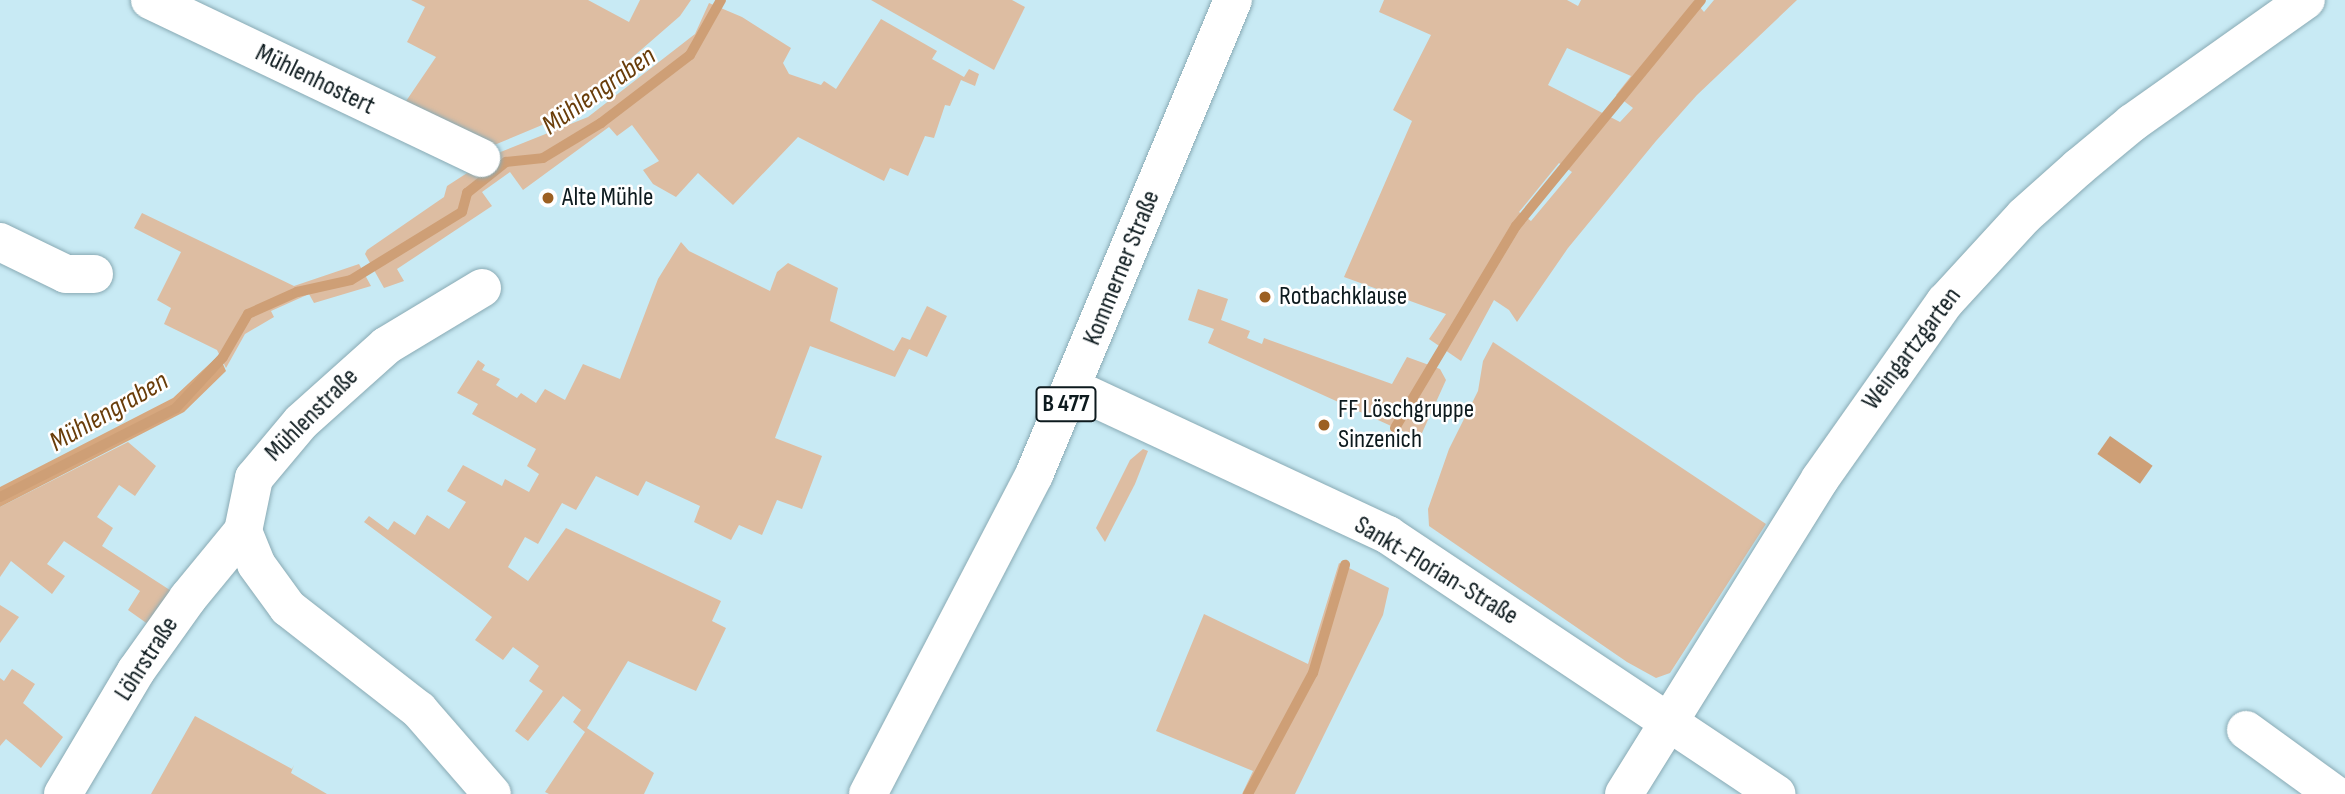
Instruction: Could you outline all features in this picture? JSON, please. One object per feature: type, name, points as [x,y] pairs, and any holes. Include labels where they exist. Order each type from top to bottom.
[{"type":"street","name":"Mühlenhostert","points":[[150,0],[481,158]]},
{"type":"street","name":"Kommerner Straße","points":[[868,794],[1034,475],[1073,388],[1233,0]]},
{"type":"street","name":"Weingartzgarten","points":[[1624,794],[1869,405],[1978,263],[2055,187],[2132,123],[2306,0]]},
{"type":"street","points":[[0,242],[65,274],[94,274]]},
{"type":"street","name":"Mühlenstraße","points":[[243,531],[254,478],[301,422],[386,346],[482,288]]},
{"type":"street","name":"Sankt-Florian-Straße","points":[[1073,388],[1388,535],[1776,794]]},
{"type":"street","points":[[243,531],[256,564],[288,608],[419,710],[492,794]]},
{"type":"street","name":"Löhrstraße","points":[[63,794],[136,671],[188,598],[243,531]]},
{"type":"street","points":[[2246,730],[2334,794]]},
{"type":"shaded area","points":[[411,0],[588,0],[629,22],[640,0],[691,0],[680,16],[566,115],[487,148],[402,107],[436,57],[407,42],[425,7]]},
{"type":"shaded area","points":[[871,0],[1012,0],[1025,7],[994,70]]},
{"type":"shaded area","points":[[1384,0],[1567,0],[1578,6],[1581,0],[1694,0],[1704,12],[1714,0],[1797,0],[1697,95],[1656,141],[1568,248],[1517,322],[1509,310],[1494,300],[1461,361],[1429,339],[1446,314],[1344,277],[1412,121],[1393,110],[1431,35],[1379,12]],"holes":[[[1567,48],[1631,76],[1616,95],[1633,108],[1620,122],[1548,85]],[[1559,163],[1572,172],[1531,221],[1519,212]]]},
{"type":"shaded area","points":[[709,3],[742,17],[791,48],[783,63],[789,74],[821,85],[824,81],[836,89],[881,19],[937,51],[932,59],[964,77],[969,69],[979,74],[975,86],[961,80],[950,106],[945,105],[934,138],[925,136],[908,176],[890,168],[884,181],[798,137],[733,205],[698,173],[676,197],[653,184],[643,170],[659,161],[632,125],[617,136],[609,127],[523,190],[510,172],[482,192],[492,206],[397,269],[404,281],[384,288],[365,254],[367,250],[444,197],[447,186],[498,153],[588,117],[695,34]]},
{"type":"shaded area","points":[[142,213],[294,286],[359,264],[371,286],[314,303],[309,294],[271,311],[274,317],[245,334],[226,368],[217,350],[164,324],[171,308],[157,300],[181,252],[134,228]]},
{"type":"shaded area","points":[[681,242],[689,251],[770,291],[777,272],[788,263],[838,288],[830,321],[894,351],[902,337],[910,340],[927,306],[947,316],[927,357],[909,349],[895,377],[810,346],[775,438],[822,456],[802,509],[777,500],[762,535],[739,525],[731,540],[694,522],[700,506],[646,481],[638,496],[596,476],[576,510],[562,503],[538,544],[525,537],[508,567],[528,581],[566,528],[721,601],[712,621],[726,628],[696,691],[628,661],[587,728],[654,773],[644,794],[549,794],[545,792],[585,732],[573,722],[581,710],[563,696],[528,741],[515,731],[543,691],[529,681],[539,666],[513,647],[503,660],[475,640],[492,617],[364,522],[369,516],[388,530],[394,521],[415,535],[427,515],[449,529],[466,502],[447,491],[463,465],[502,486],[505,479],[529,492],[539,474],[527,466],[536,449],[472,414],[478,404],[457,393],[478,360],[485,365],[482,370],[500,379],[496,385],[517,398],[521,393],[536,403],[545,389],[565,400],[583,364],[620,379],[658,279]]},
{"type":"shaded area","points":[[1198,289],[1228,299],[1221,320],[1250,331],[1247,338],[1262,344],[1264,338],[1392,384],[1407,357],[1440,369],[1446,380],[1422,433],[1411,435],[1208,343],[1214,329],[1188,320]]},
{"type":"shaded area","points":[[1493,342],[1766,524],[1670,673],[1656,678],[1627,662],[1429,526],[1428,509],[1449,449],[1478,391],[1483,361]]},
{"type":"shaded area","points":[[219,355],[226,371],[184,412],[0,507],[0,487],[173,398]]},
{"type":"shaded area","points":[[2110,436],[2153,466],[2140,484],[2097,454]]},
{"type":"shaded area","points":[[128,442],[156,466],[135,496],[119,485],[97,517],[113,528],[102,546],[176,594],[152,627],[128,610],[140,591],[64,541],[47,564],[65,576],[52,594],[11,561],[0,577],[0,507]]},
{"type":"shaded area","points":[[1143,449],[1148,451],[1135,484],[1105,542],[1096,528],[1130,460]]},
{"type":"shaded area","points":[[1339,563],[1389,588],[1383,615],[1295,794],[1242,794],[1253,771],[1156,731],[1204,614],[1308,664]]},
{"type":"shaded area","points":[[0,605],[19,617],[0,643]]},
{"type":"shaded area","points":[[12,669],[35,684],[23,703],[63,737],[41,768],[6,739],[0,746],[0,678],[4,681]]},
{"type":"shaded area","points":[[195,716],[292,769],[294,765],[291,773],[327,794],[151,794]]},
{"type":"waterway","name":"Mühlengraben","points":[[0,497],[176,408],[223,357],[248,314],[297,292],[351,280],[462,212],[467,193],[506,162],[543,158],[601,123],[690,55],[721,0]]},
{"type":"waterway","points":[[1395,428],[1516,226],[1701,0]]},
{"type":"waterway","points":[[1248,794],[1313,673],[1345,565]]},
{"type":"place","name":"Alte Mühle","points":[[548,198]]},
{"type":"place","name":"Rotbachklause","points":[[1265,297]]},
{"type":"place","name":"FF Löschgruppe Sinzenich","points":[[1324,425]]}]
